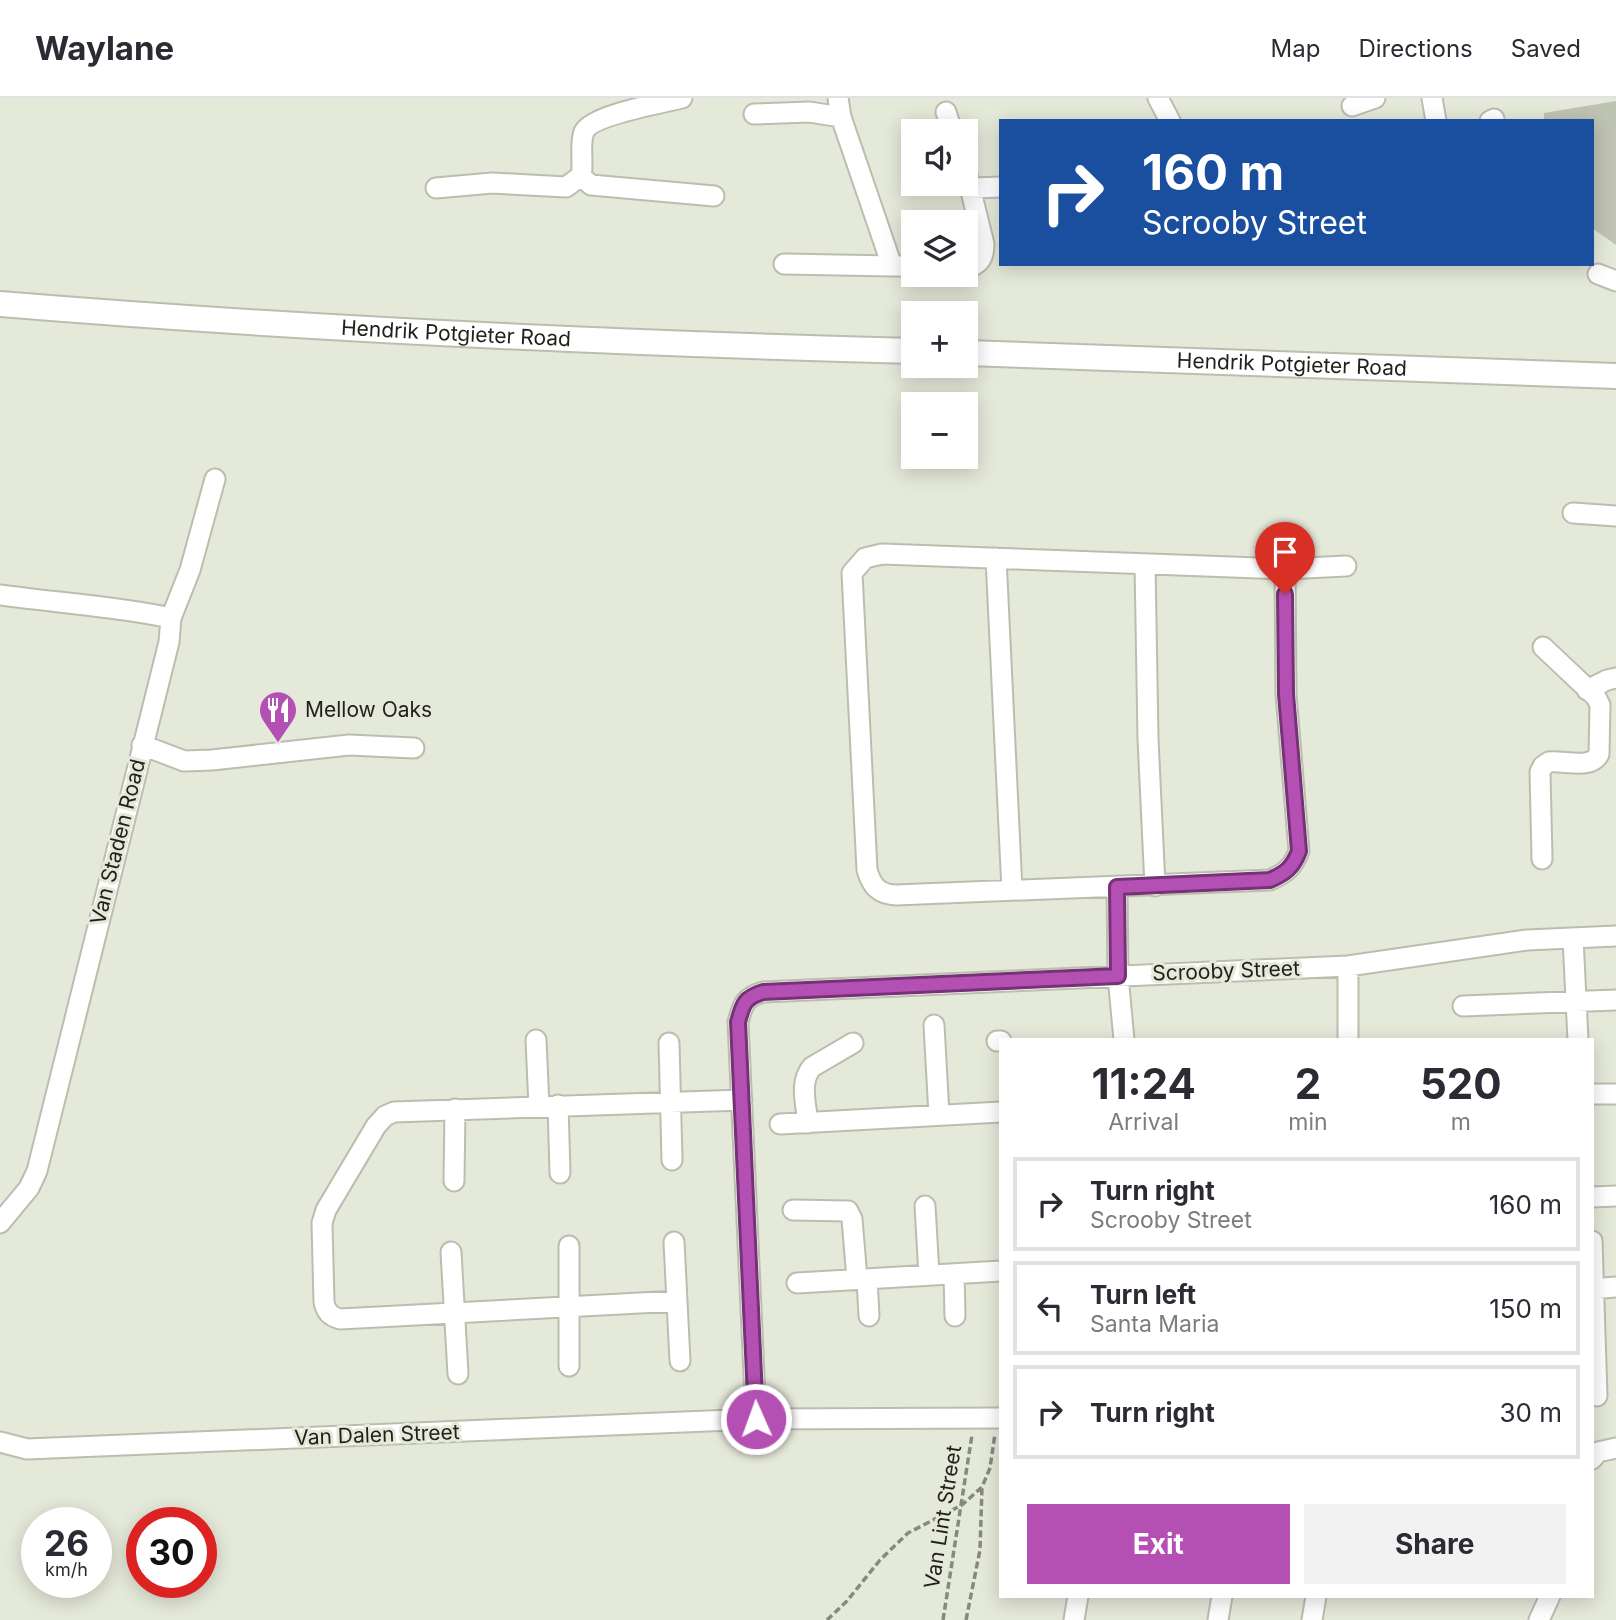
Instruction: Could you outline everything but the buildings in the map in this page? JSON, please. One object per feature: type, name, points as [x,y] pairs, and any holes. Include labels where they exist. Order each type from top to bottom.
[{"type":"main road","name":"Hendrik Potgieter Road","points":[[0,304],[195,320],[399,332],[901,351]]},
{"type":"main road","name":"Hendrik Potgieter Road","points":[[978,353],[1616,376]]},
{"type":"street","points":[[682,98],[595,121],[583,133],[582,171],[591,185],[714,196]]},
{"type":"street","points":[[1158,98],[1169,119]]},
{"type":"street","points":[[1352,106],[1374,98]]},
{"type":"street","points":[[1432,98],[1436,119]]},
{"type":"street","points":[[754,114],[840,108],[892,266]]},
{"type":"street","points":[[946,112],[948,119]]},
{"type":"street","points":[[436,188],[492,183],[566,187],[582,171]]},
{"type":"street","points":[[978,181],[999,186]]},
{"type":"street","points":[[978,218],[984,255],[978,263]]},
{"type":"street","points":[[784,264],[901,266]]},
{"type":"street","name":"Van Staden Road","points":[[0,1223],[29,1188],[37,1171],[169,642],[171,618],[190,570],[215,479]]},
{"type":"street","points":[[1573,513],[1616,516]]},
{"type":"street","points":[[1285,569],[1286,694],[1299,851],[1293,865],[1284,874],[1270,880],[1155,886],[896,895],[877,890],[867,870],[852,573],[865,558],[875,555],[996,558],[1285,569],[1346,566]]},
{"type":"street","points":[[996,558],[1012,890]]},
{"type":"street","points":[[1145,564],[1148,739],[1155,886]]},
{"type":"street","points":[[0,595],[74,606],[121,609],[171,618]]},
{"type":"street","points":[[1542,859],[1540,772],[1543,766],[1555,761],[1590,763],[1597,759],[1600,705],[1596,697],[1543,647]]},
{"type":"street","points":[[1587,690],[1616,678]]},
{"type":"street","points":[[142,745],[184,761],[212,761],[349,745],[414,748]]},
{"type":"street","points":[[1117,887],[1118,976],[1124,1038]]},
{"type":"street","name":"Scrooby Street","points":[[742,1100],[738,1022],[742,1006],[751,996],[763,992],[1348,966],[1527,940],[1616,936]]},
{"type":"street","points":[[1573,938],[1578,1038]]},
{"type":"street","points":[[1348,966],[1348,1038]]},
{"type":"street","points":[[1463,1006],[1616,1000]]},
{"type":"street","points":[[934,1025],[939,1115]]},
{"type":"street","points":[[536,1040],[538,1106]]},
{"type":"street","points":[[669,1043],[672,1160]]},
{"type":"street","points":[[808,1123],[804,1083],[808,1072],[853,1043]]},
{"type":"street","points":[[1594,1094],[1616,1094]]},
{"type":"street","points":[[677,1301],[340,1319],[332,1317],[324,1302],[322,1223],[326,1210],[376,1126],[385,1116],[405,1110],[742,1100],[756,1419]]},
{"type":"street","points":[[558,1105],[560,1173]]},
{"type":"street","points":[[454,1181],[455,1109]]},
{"type":"street","points":[[780,1124],[999,1112]]},
{"type":"street","points":[[1594,1197],[1616,1196]]},
{"type":"street","points":[[925,1206],[929,1275]]},
{"type":"street","points":[[793,1210],[848,1211],[852,1219],[869,1316]]},
{"type":"street","points":[[674,1242],[680,1362]]},
{"type":"street","points":[[569,1247],[569,1366]]},
{"type":"street","points":[[451,1252],[458,1374]]},
{"type":"street","points":[[797,1283],[999,1271]]},
{"type":"street","points":[[954,1274],[955,1316]]},
{"type":"street","points":[[1594,1289],[1616,1287]]},
{"type":"street","points":[[1594,1301],[1602,1396]]},
{"type":"street","name":"Van Dalen Street","points":[[0,1442],[27,1449],[756,1419],[999,1418]]},
{"type":"street","points":[[1594,1457],[1598,1452],[1616,1448]]},
{"type":"street","points":[[1074,1620],[1078,1598]]},
{"type":"street","points":[[1218,1620],[1222,1598]]},
{"type":"street","points":[[1312,1620],[1316,1598]]},
{"type":"street","points":[[1539,1620],[1549,1598]]},
{"type":"path","points":[[966,1620],[980,1550],[982,1486],[990,1468],[999,1418]]},
{"type":"path","name":"Van Lint Street","points":[[943,1620],[974,1419]]},
{"type":"path","points":[[827,1620],[848,1601],[880,1560],[908,1533],[962,1505],[982,1486]]},
{"type":"place","name":"Mellow Oaks","points":[[278,744]]},
{"type":"route","points":[[756,1419],[738,1022],[742,1006],[751,996],[763,992],[1118,976],[1117,887],[1270,880],[1284,874],[1293,865],[1299,851],[1286,694],[1285,594]]}]
